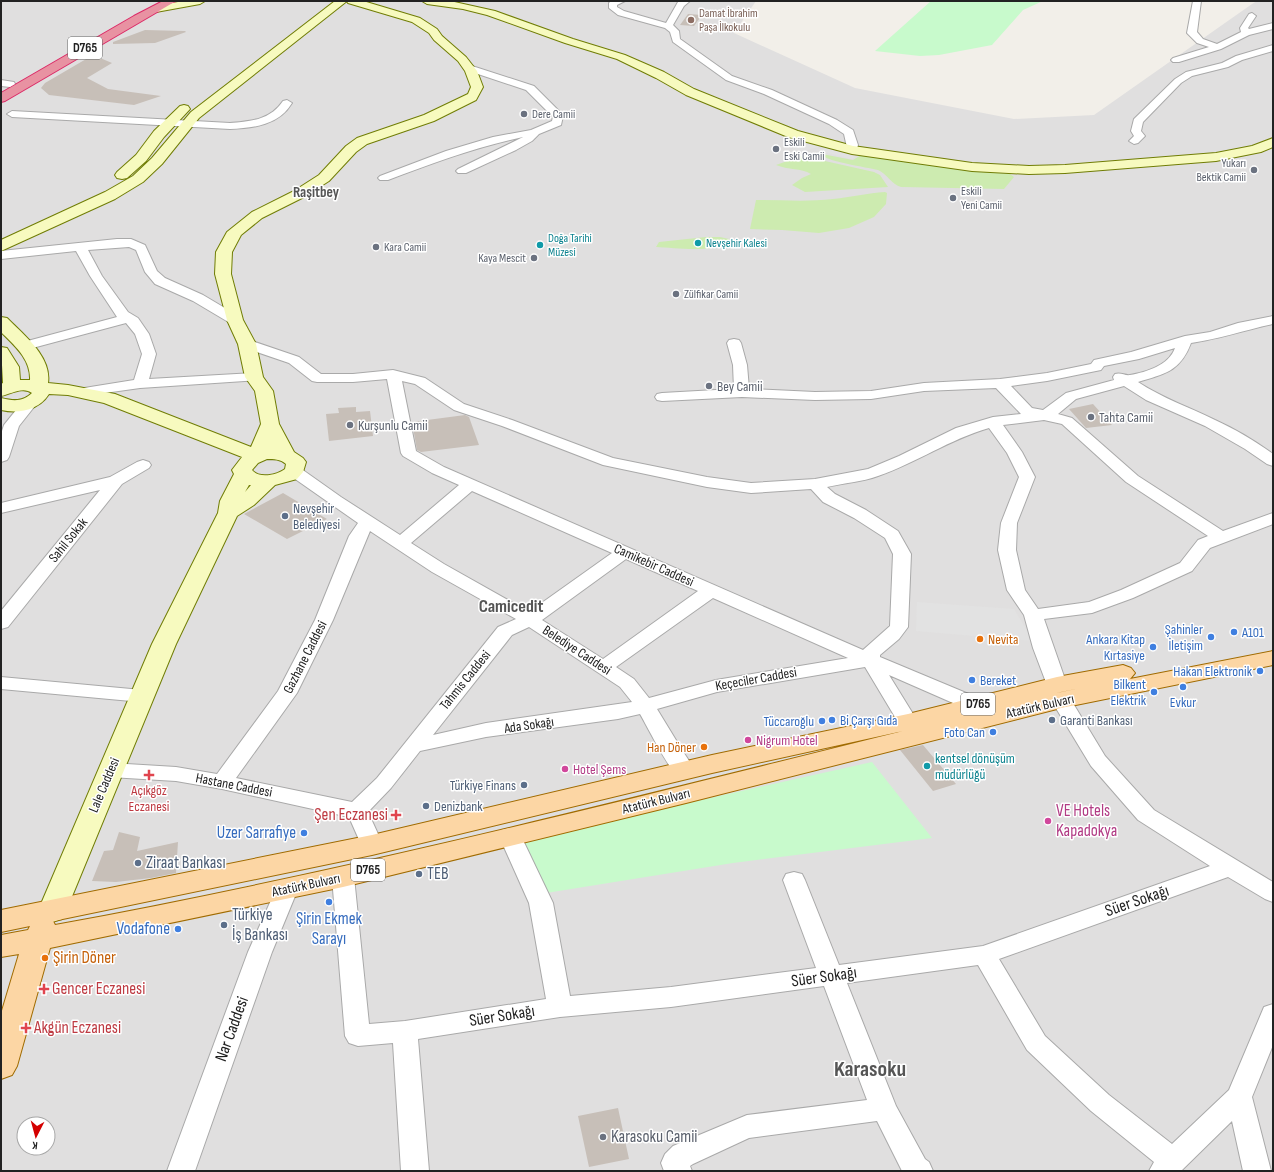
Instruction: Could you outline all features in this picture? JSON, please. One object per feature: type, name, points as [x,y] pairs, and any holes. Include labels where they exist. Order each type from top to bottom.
[{"type":"highway","name":"D765","points":[[4,85],[154,5],[171,1]]},
{"type":"highway","name":"D765","points":[[1,98],[154,5]]},
{"type":"main road","points":[[154,5],[200,1]]},
{"type":"main road","points":[[1,246],[117,192],[142,177],[156,164],[187,123],[210,103],[310,28],[342,1]]},
{"type":"main road","points":[[35,396],[83,392],[109,398],[249,466],[258,481],[267,481],[286,477],[290,463],[270,424],[264,391],[254,377],[247,344],[235,320],[223,274],[224,252],[235,232],[257,215],[299,194],[324,178],[351,148],[362,141],[429,118],[472,97],[475,94],[477,87],[469,68],[462,59],[438,38],[433,31],[416,20],[352,1]]},
{"type":"main road","points":[[427,1],[463,6],[491,13],[569,41],[621,57],[660,75],[690,92],[792,134],[852,150],[972,167],[1029,170],[1065,169],[1216,156],[1249,151],[1273,142]]},
{"type":"main road","points":[[1,235],[61,208],[101,188],[124,174],[142,158],[159,134],[203,94],[276,42],[311,14],[318,5]]},
{"type":"main road","points":[[1,322],[32,355],[39,372],[40,382],[35,396]]},
{"type":"main road","points":[[1,352],[10,366],[4,396]]},
{"type":"main road","points":[[4,396],[28,385],[35,396]]},
{"type":"main road","points":[[35,396],[82,402],[111,409],[249,466],[277,454],[290,463]]},
{"type":"main road","name":"Lale Caddesi","points":[[1,1066],[38,940],[52,911],[164,644],[228,513],[230,501],[270,424]]},
{"type":"main road","points":[[228,513],[247,501],[267,481]]},
{"type":"main road","name":"Atatürk Bulvarı","points":[[52,911],[691,781],[1273,643]]},
{"type":"main road","name":"Atatürk Bulvarı","points":[[38,940],[343,877],[510,836],[691,781],[976,705],[1273,658]]},
{"type":"main road","name":"D765","points":[[1,921],[52,911]]},
{"type":"main road","name":"D765","points":[[1,946],[38,940]]},
{"type":"street","points":[[621,1],[613,3],[613,8],[621,13],[668,26],[674,31],[676,40],[729,78],[768,92],[815,112],[849,132],[854,145],[852,150]]},
{"type":"street","points":[[1197,1],[1192,33],[1200,41],[1218,47]]},
{"type":"street","points":[[668,26],[679,3]]},
{"type":"street","points":[[1246,34],[1244,28],[1252,16]]},
{"type":"street","points":[[1176,60],[1218,47],[1246,34],[1273,26]]},
{"type":"street","points":[[1134,141],[1140,136],[1136,130],[1138,121],[1178,81],[1189,74],[1225,66],[1239,58],[1273,48]]},
{"type":"street","points":[[384,178],[450,153],[493,140],[535,132],[557,123],[558,116],[530,88],[469,68]]},
{"type":"street","points":[[12,114],[222,126],[253,124],[272,118],[281,111],[287,103]]},
{"type":"street","points":[[462,170],[512,148],[528,139],[535,132]]},
{"type":"street","points":[[1,255],[131,243],[141,248],[151,272],[160,281],[198,298],[235,320]]},
{"type":"street","points":[[81,248],[96,276],[123,315],[133,321],[142,334],[149,354],[140,384]]},
{"type":"street","points":[[1,262],[61,249]]},
{"type":"street","points":[[25,346],[128,318]]},
{"type":"street","points":[[662,397],[742,393],[815,396],[871,395],[924,387],[1000,383],[1047,377],[1096,366],[1099,363],[1134,356],[1185,340],[1212,336],[1243,326],[1273,320]]},
{"type":"street","points":[[247,344],[294,360],[317,378],[353,378],[393,374],[420,380],[459,407],[507,423],[609,462],[707,482],[751,488],[815,484],[872,473],[905,460],[961,431],[993,422],[1047,415],[1071,396],[1126,382],[1164,369],[1179,356],[1185,340]]},
{"type":"street","points":[[734,344],[740,365],[740,382],[742,393]]},
{"type":"street","points":[[1099,363],[1151,398],[1210,423],[1251,446],[1273,461]]},
{"type":"street","name":"Camikebir Caddesi","points":[[393,374],[409,453],[438,470],[976,705]]},
{"type":"street","points":[[83,392],[140,384],[254,377]]},
{"type":"street","points":[[1000,383],[1027,411],[1067,421],[1132,479],[1221,537]]},
{"type":"street","points":[[1,457],[12,425],[35,396]]},
{"type":"street","points":[[993,422],[1001,436],[1014,452],[1026,477],[1009,523],[1007,550],[1016,590],[1033,615],[1059,693],[1098,761],[1146,815],[1230,868],[1273,893]]},
{"type":"street","name":"Belediye Caddesi","points":[[290,463],[336,501],[400,544],[438,568],[530,620],[627,683],[645,706],[691,781]]},
{"type":"street","name":"Sahil Sokak","points":[[1,623],[116,481],[143,465]]},
{"type":"street","points":[[1,508],[116,481]]},
{"type":"street","points":[[400,544],[470,484]]},
{"type":"street","points":[[815,484],[829,498],[860,514],[892,535],[902,554],[899,627],[892,635],[870,653],[870,660],[908,722]]},
{"type":"street","points":[[1033,615],[1092,606],[1127,594],[1186,567],[1204,544],[1273,518]]},
{"type":"street","name":"Gazhane Caddesi","points":[[222,782],[288,693],[324,620],[358,536],[367,522]]},
{"type":"street","name":"Tahmis Caddesi","points":[[357,811],[384,783],[505,631],[530,620],[625,552]]},
{"type":"street","points":[[604,667],[712,590]]},
{"type":"street","name":"Keçeciler Caddesi","points":[[645,706],[716,686],[870,660]]},
{"type":"street","points":[[1,683],[142,696]]},
{"type":"street","name":"Ada Sokağı","points":[[413,746],[486,730],[618,712],[645,706]]},
{"type":"street","name":"Hastane Caddesi","points":[[110,770],[176,774],[222,782],[357,811]]},
{"type":"street","points":[[357,811],[372,845]]},
{"type":"street","points":[[510,836],[541,903],[560,1007]]},
{"type":"street","name":"Süer Sokağı","points":[[343,877],[358,1036],[405,1031],[560,1007],[671,997],[984,955],[1230,868]]},
{"type":"street","points":[[794,880],[884,1109],[915,1168],[919,1171]]},
{"type":"street","name":"Nar Caddesi","points":[[181,1171],[260,952],[287,889]]},
{"type":"street","points":[[984,955],[1036,1043],[1168,1166],[1239,1097],[1273,1014]]},
{"type":"street","points":[[405,1031],[415,1171]]},
{"type":"street","points":[[1239,1097],[1257,1171]]},
{"type":"street","points":[[678,1171],[675,1163],[682,1155],[747,1127],[884,1109]]},
{"type":"shaded area","points":[[1,1],[756,1],[734,33],[855,88],[1014,119],[1094,115],[1252,4],[1257,1],[1273,1],[1273,1171],[1,1171]]},
{"type":"shaded area","points":[[815,142],[826,145],[793,154],[795,144],[803,146]]},
{"type":"shaded area","points":[[831,146],[861,152],[852,159],[816,150]]},
{"type":"shaded area","points":[[917,602],[1014,609],[1033,641],[916,631]]},
{"type":"green space","points":[[931,1],[1043,1],[1023,10],[992,45],[939,55],[920,56],[875,51]]},
{"type":"green space","points":[[807,154],[816,159],[874,172],[880,175],[888,187],[805,192],[792,185],[811,174],[776,165]]},
{"type":"green space","points":[[821,155],[853,160],[861,155],[968,170],[1010,174],[1014,177],[1004,189],[901,187],[878,170],[832,160]]},
{"type":"green space","points":[[885,192],[887,193],[886,204],[874,217],[849,228],[819,233],[750,229],[756,200],[824,200]]},
{"type":"green space","points":[[720,237],[729,239],[731,242],[714,248],[704,249],[656,247],[659,242]]},
{"type":"green space","points":[[872,762],[932,838],[733,863],[540,894],[517,841]]},
{"type":"building","name":"Damat İbrahim Paşa İlkokulu","points":[[688,14],[702,15],[694,26],[680,25]]},
{"type":"building","points":[[145,30],[186,32],[155,43],[113,44],[113,42]]},
{"type":"building","points":[[93,55],[112,63],[87,78],[108,89],[161,96],[134,105],[49,95],[41,88],[45,83]]},
{"type":"building","name":"Tahta Camii","points":[[1093,404],[1112,425],[1086,428],[1069,409]]},
{"type":"building","name":"Kurşunlu Camii","points":[[356,407],[356,412],[370,411],[373,436],[329,441],[326,414],[339,413],[338,408]]},
{"type":"building","points":[[465,415],[469,417],[479,445],[421,452],[417,450],[412,422]]},
{"type":"building","name":"Nevşehir Belediyesi","points":[[283,493],[327,519],[287,539],[244,514]]},
{"type":"building","name":"kentsel dönüşüm müdürlüğü","points":[[923,745],[956,784],[933,791],[900,750]]},
{"type":"building","name":"Ziraat Bankası","points":[[119,832],[140,837],[137,851],[178,842],[176,873],[151,878],[116,882],[92,881],[104,851],[113,850]]},
{"type":"building","name":"Karasoku Camii","points":[[618,1108],[629,1159],[589,1167],[578,1116]]},
{"type":"place","name":"Damat İbrahim Paşa İlkokulu","points":[[691,20]]},
{"type":"place","name":"Dere Camii","points":[[524,114]]},
{"type":"place","name":"Eskili Eski Camii","points":[[776,149]]},
{"type":"place","name":"Yukarı Bektik Camii","points":[[1254,170]]},
{"type":"place","name":"Eskili Yeni Camii","points":[[953,198]]},
{"type":"place","name":"Nevşehir Kalesi","points":[[698,243]]},
{"type":"place","name":"Doğa Tarihi Müzesi","points":[[540,245]]},
{"type":"place","name":"Kara Camii","points":[[376,247]]},
{"type":"place","name":"Kaya Mescit","points":[[534,258]]},
{"type":"place","name":"Zülfikar Camii","points":[[676,294]]},
{"type":"place","name":"Bey Camii","points":[[709,386]]},
{"type":"place","name":"Tahta Camii","points":[[1091,417]]},
{"type":"place","name":"Kurşunlu Camii","points":[[350,425]]},
{"type":"place","name":"Nevşehir Belediyesi","points":[[285,516]]},
{"type":"place","name":"A101","points":[[1234,632]]},
{"type":"place","name":"Şahinler İletişim","points":[[1211,637]]},
{"type":"place","name":"Nevita","points":[[980,639]]},
{"type":"place","name":"Ankara Kitap Kırtasiye","points":[[1153,647]]},
{"type":"place","name":"Hakan Elektronik","points":[[1260,671]]},
{"type":"place","name":"Bereket","points":[[972,680]]},
{"type":"place","name":"Evkur","points":[[1183,687]]},
{"type":"place","name":"Bilkent Elektrik","points":[[1154,692]]},
{"type":"place","name":"Bi Çarşı Gıda","points":[[832,720]]},
{"type":"place","name":"Garanti Bankası","points":[[1052,720]]},
{"type":"place","name":"Tüccaroğlu","points":[[822,721]]},
{"type":"place","name":"Foto Can","points":[[993,732]]},
{"type":"place","name":"Nigrum Hotel","points":[[748,740]]},
{"type":"place","name":"Han Döner","points":[[704,747]]},
{"type":"place","name":"kentsel dönüşüm müdürlüğü","points":[[927,766]]},
{"type":"place","name":"Hotel Şems","points":[[565,769]]},
{"type":"place","name":"Açıkgöz Eczanesi","points":[[149,775]]},
{"type":"place","name":"Türkiye Finans","points":[[524,785]]},
{"type":"place","name":"Denizbank","points":[[426,806]]},
{"type":"place","name":"Şen Eczanesi","points":[[396,815]]},
{"type":"place","name":"VE Hotels Kapadokya","points":[[1048,821]]},
{"type":"place","name":"Uzer Sarrafiye","points":[[304,833]]},
{"type":"place","name":"Ziraat Bankası","points":[[138,863]]},
{"type":"place","name":"TEB","points":[[419,874]]},
{"type":"place","name":"Şirin Ekmek Sarayı","points":[[329,902]]},
{"type":"place","name":"Türkiye İş Bankası","points":[[224,925]]},
{"type":"place","name":"Vodafone","points":[[178,929]]},
{"type":"place","name":"Şirin Döner","points":[[45,958]]},
{"type":"place","name":"Gencer Eczanesi","points":[[44,989]]},
{"type":"place","name":"Akgün Eczanesi","points":[[26,1028]]},
{"type":"place","name":"Karasoku Camii","points":[[603,1137]]},
{"type":"district","name":"Raşitbey","points":[[316,192]]},
{"type":"district","name":"Camicedit","points":[[511,606]]},
{"type":"district","name":"Karasoku","points":[[870,1069]]}]
